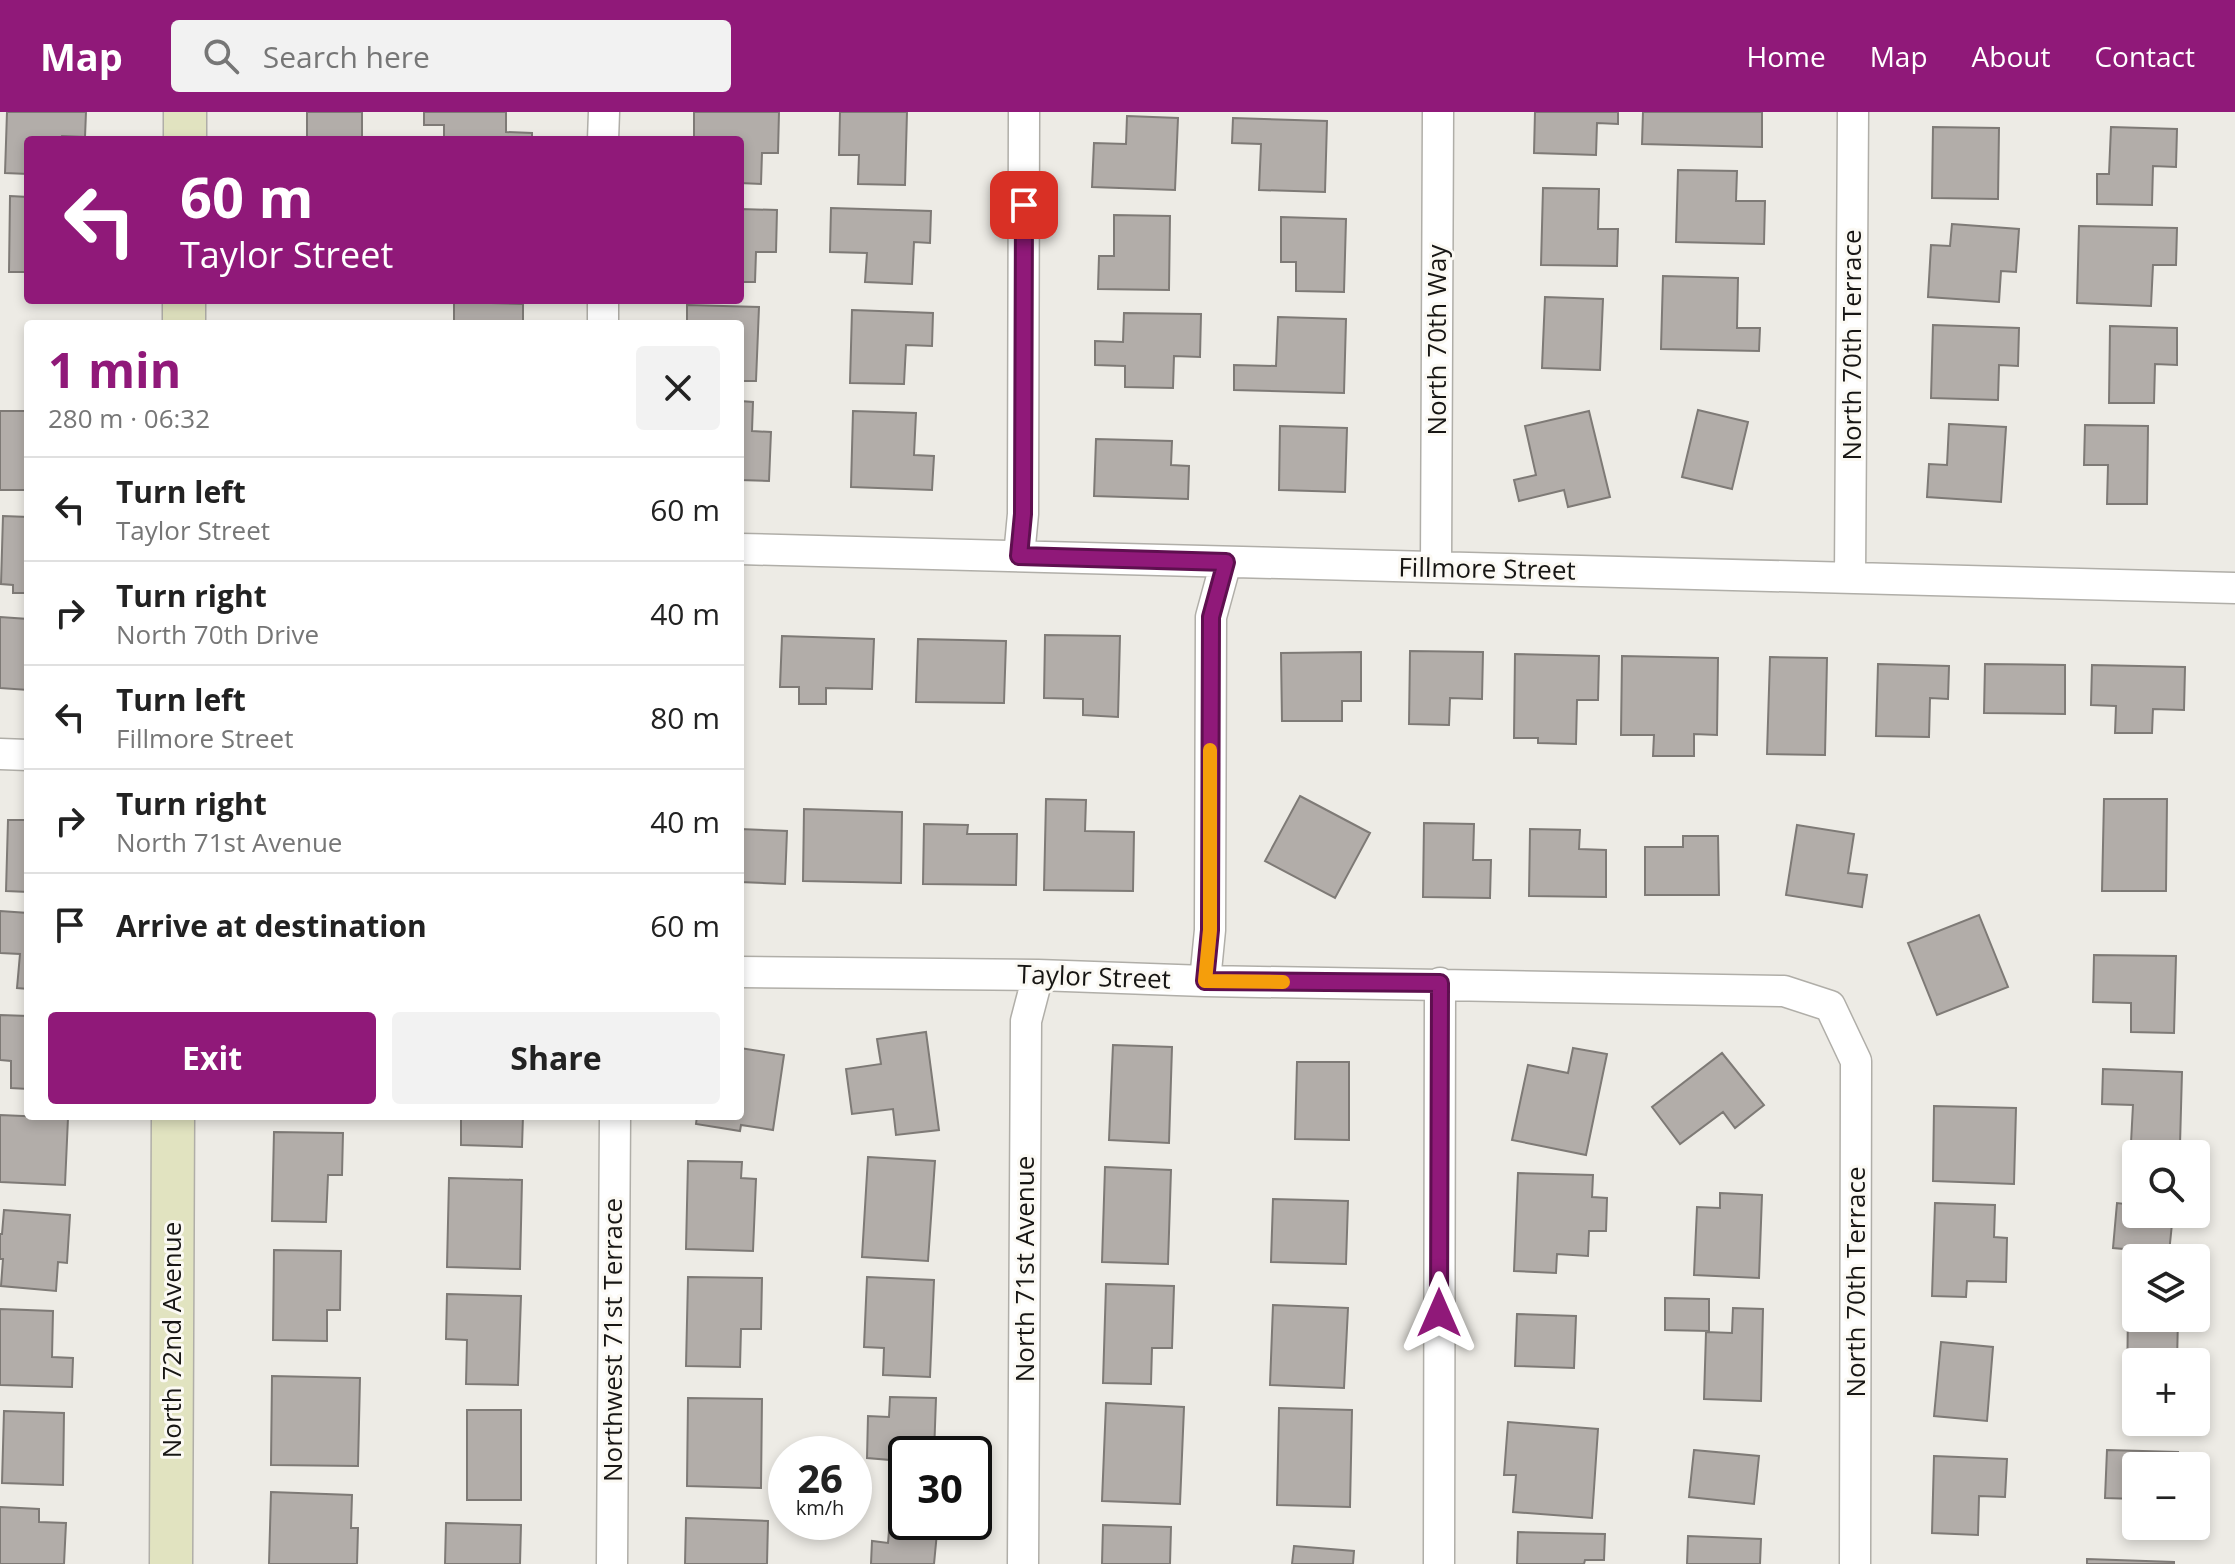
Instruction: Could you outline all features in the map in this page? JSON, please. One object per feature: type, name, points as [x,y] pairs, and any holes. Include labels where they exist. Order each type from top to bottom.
[{"type":"street","points":[[185,112],[185,136]]},
{"type":"street","points":[[603,136],[604,112]]},
{"type":"street","points":[[1019,556],[1023,514],[1024,112]]},
{"type":"street","name":"North 70th Way","points":[[1436,567],[1438,112]]},
{"type":"street","name":"North 70th Terrace","points":[[1850,578],[1853,112]]},
{"type":"street","name":"Fillmore Street","points":[[744,549],[2235,588]]},
{"type":"street","points":[[1205,981],[1210,930],[1211,617],[1226,562]]},
{"type":"street","points":[[0,754],[24,755]]},
{"type":"street","name":"Taylor Street","points":[[744,972],[1784,991],[1830,1006]]},
{"type":"street","name":"North 71st Avenue","points":[[1023,1564],[1026,1021],[1038,975]]},
{"type":"street","points":[[1439,1564],[1440,983]]},
{"type":"street","name":"North 70th Terrace","points":[[1830,1006],[1856,1061],[1855,1564]]},
{"type":"street","name":"North 72nd Avenue","points":[[171,1564],[173,1120]]},
{"type":"street","name":"Northwest 71st Terrace","points":[[612,1564],[615,1120]]},
{"type":"building","points":[[7,112],[86,112],[85,136],[24,136],[24,174],[5,173]]},
{"type":"building","points":[[307,112],[362,112],[362,136],[307,136]]},
{"type":"building","points":[[424,112],[506,112],[506,132],[532,133],[532,136],[444,136],[444,125],[424,125]]},
{"type":"building","points":[[694,112],[779,112],[778,153],[762,153],[761,184],[744,183],[744,136],[694,136]]},
{"type":"building","points":[[840,112],[907,112],[905,185],[858,184],[859,155],[839,155]]},
{"type":"building","points":[[1535,112],[1618,112],[1618,124],[1597,123],[1596,155],[1534,153]]},
{"type":"building","points":[[1643,112],[1762,112],[1762,147],[1642,144]]},
{"type":"building","points":[[1127,116],[1178,118],[1175,190],[1092,187],[1094,143],[1126,144]]},
{"type":"building","points":[[1233,118],[1327,121],[1325,192],[1259,190],[1261,144],[1232,143]]},
{"type":"building","points":[[1933,127],[1999,128],[1998,199],[1932,198]]},
{"type":"building","points":[[2111,127],[2177,129],[2176,167],[2153,166],[2152,205],[2097,204],[2097,174],[2109,174]]},
{"type":"building","points":[[1678,170],[1737,171],[1736,201],[1765,201],[1764,244],[1676,242]]},
{"type":"building","points":[[1543,188],[1599,189],[1598,229],[1618,229],[1617,266],[1541,265]]},
{"type":"building","points":[[10,196],[24,197],[24,272],[9,272]]},
{"type":"building","points":[[831,208],[931,211],[930,243],[914,242],[912,284],[865,282],[867,253],[830,252]]},
{"type":"building","points":[[744,209],[777,210],[776,252],[756,252],[755,282],[744,282]]},
{"type":"building","points":[[1114,215],[1170,216],[1169,290],[1098,289],[1099,256],[1114,256]]},
{"type":"building","points":[[1281,217],[1346,219],[1344,292],[1296,291],[1296,262],[1281,262]]},
{"type":"building","points":[[1952,224],[2019,229],[2016,272],[2001,271],[1999,302],[1928,297],[1931,245],[1950,246]]},
{"type":"building","points":[[2079,226],[2177,228],[2176,265],[2153,265],[2151,306],[2077,303]]},
{"type":"building","points":[[1663,276],[1738,278],[1737,328],[1760,328],[1759,351],[1661,349]]},
{"type":"building","points":[[1545,297],[1603,299],[1600,370],[1542,368]]},
{"type":"building","points":[[454,304],[523,304],[523,320],[454,320]]},
{"type":"building","points":[[687,305],[759,307],[756,381],[744,381],[744,320],[687,320]]},
{"type":"building","points":[[852,310],[933,313],[932,346],[906,345],[904,384],[850,383]]},
{"type":"building","points":[[1124,313],[1201,314],[1200,357],[1174,356],[1173,388],[1125,387],[1125,366],[1095,365],[1095,341],[1123,342]]},
{"type":"building","points":[[1278,317],[1346,319],[1344,393],[1234,390],[1234,365],[1276,366]]},
{"type":"building","points":[[1933,325],[2019,328],[2018,366],[1999,365],[1998,400],[1931,398]]},
{"type":"building","points":[[2110,326],[2177,328],[2177,365],[2155,364],[2154,403],[2109,403]]},
{"type":"building","points":[[744,401],[753,402],[752,431],[771,432],[769,481],[744,480]]},
{"type":"building","points":[[1698,410],[1748,422],[1732,489],[1682,477]]},
{"type":"building","points":[[0,411],[24,411],[24,490],[0,490]]},
{"type":"building","points":[[853,411],[916,413],[914,455],[934,456],[932,490],[851,487]]},
{"type":"building","points":[[1589,411],[1610,497],[1568,507],[1564,490],[1519,501],[1514,480],[1536,475],[1525,426]]},
{"type":"building","points":[[1949,424],[2006,427],[2001,502],[1927,497],[1929,464],[1947,465]]},
{"type":"building","points":[[2085,425],[2148,426],[2147,504],[2107,504],[2108,465],[2084,465]]},
{"type":"building","points":[[1280,426],[1347,428],[1345,492],[1279,490]]},
{"type":"building","points":[[1096,439],[1172,441],[1171,465],[1189,466],[1188,499],[1094,496]]},
{"type":"building","points":[[3,516],[24,517],[24,593],[13,593],[13,585],[1,584]]},
{"type":"building","points":[[0,617],[24,619],[24,690],[0,688]]},
{"type":"building","points":[[1045,635],[1120,636],[1118,717],[1083,715],[1083,699],[1044,698]]},
{"type":"building","points":[[782,636],[874,639],[872,689],[826,688],[826,704],[799,704],[799,687],[780,687]]},
{"type":"building","points":[[918,639],[1006,641],[1004,703],[916,702]]},
{"type":"building","points":[[1410,651],[1483,652],[1482,699],[1450,698],[1449,725],[1409,724]]},
{"type":"building","points":[[1361,652],[1361,701],[1342,701],[1342,721],[1282,721],[1281,653]]},
{"type":"building","points":[[1515,654],[1599,656],[1598,700],[1577,700],[1576,744],[1538,743],[1538,738],[1514,738]]},
{"type":"building","points":[[1622,656],[1718,658],[1717,735],[1694,734],[1694,756],[1653,756],[1654,735],[1621,735]]},
{"type":"building","points":[[1770,657],[1827,658],[1825,755],[1767,754]]},
{"type":"building","points":[[1878,664],[1949,666],[1948,699],[1930,698],[1929,737],[1876,736]]},
{"type":"building","points":[[1985,664],[2065,665],[2065,714],[1984,713]]},
{"type":"building","points":[[2092,665],[2185,667],[2184,710],[2153,709],[2152,733],[2115,733],[2116,706],[2091,705]]},
{"type":"building","points":[[1300,796],[1370,833],[1335,898],[1265,861]]},
{"type":"building","points":[[1046,799],[1086,800],[1085,831],[1134,832],[1133,891],[1044,890]]},
{"type":"building","points":[[2104,799],[2167,799],[2166,891],[2102,891]]},
{"type":"building","points":[[804,809],[902,812],[901,883],[803,881]]},
{"type":"building","points":[[8,820],[24,820],[24,892],[6,891]]},
{"type":"building","points":[[1424,823],[1474,824],[1473,860],[1491,860],[1490,898],[1423,897]]},
{"type":"building","points":[[924,824],[968,825],[967,834],[1017,834],[1016,885],[923,884]]},
{"type":"building","points":[[1797,825],[1854,834],[1848,873],[1867,875],[1862,907],[1786,895]]},
{"type":"building","points":[[744,829],[787,831],[785,884],[744,882]]},
{"type":"building","points":[[1530,829],[1580,830],[1579,849],[1606,850],[1606,897],[1529,896]]},
{"type":"building","points":[[1683,836],[1718,836],[1719,895],[1645,895],[1645,847],[1683,847]]},
{"type":"building","points":[[0,911],[24,913],[24,989],[17,988],[20,954],[0,953]]},
{"type":"building","points":[[1979,915],[2008,987],[1937,1015],[1908,943]]},
{"type":"building","points":[[2094,955],[2176,956],[2174,1033],[2131,1032],[2131,1003],[2093,1002]]},
{"type":"building","points":[[0,1015],[24,1016],[24,1089],[11,1088],[11,1061],[0,1060]]},
{"type":"building","points":[[926,1032],[939,1130],[896,1135],[893,1109],[852,1114],[846,1069],[881,1064],[877,1039]]},
{"type":"building","points":[[1113,1045],[1172,1047],[1169,1143],[1109,1140]]},
{"type":"building","points":[[1573,1048],[1607,1054],[1586,1155],[1512,1140],[1528,1065],[1568,1073]]},
{"type":"building","points":[[744,1049],[784,1055],[773,1130],[741,1125],[740,1131],[696,1124],[696,1120],[744,1120]]},
{"type":"building","points":[[1722,1053],[1764,1105],[1735,1128],[1723,1112],[1680,1144],[1652,1107]]},
{"type":"building","points":[[1297,1062],[1349,1062],[1349,1140],[1295,1139]]},
{"type":"building","points":[[2103,1069],[2182,1072],[2180,1140],[2131,1140],[2133,1105],[2102,1104]]},
{"type":"building","points":[[1934,1106],[2016,1108],[2014,1184],[1933,1181]]},
{"type":"building","points":[[0,1115],[24,1116],[24,1120],[68,1120],[65,1185],[0,1182]]},
{"type":"building","points":[[461,1120],[523,1120],[522,1147],[461,1145]]},
{"type":"building","points":[[274,1132],[343,1133],[342,1175],[328,1175],[326,1222],[272,1221]]},
{"type":"building","points":[[868,1157],[935,1161],[928,1261],[862,1257]]},
{"type":"building","points":[[688,1161],[742,1162],[741,1178],[756,1179],[753,1251],[686,1249]]},
{"type":"building","points":[[1105,1167],[1171,1170],[1168,1264],[1102,1262]]},
{"type":"building","points":[[1518,1173],[1593,1175],[1592,1197],[1607,1198],[1606,1231],[1589,1231],[1588,1256],[1557,1254],[1556,1273],[1514,1271]]},
{"type":"building","points":[[449,1178],[522,1180],[520,1269],[447,1267]]},
{"type":"building","points":[[1720,1193],[1762,1195],[1759,1278],[1694,1275],[1697,1207],[1720,1208]]},
{"type":"building","points":[[1273,1199],[1348,1201],[1346,1264],[1271,1262]]},
{"type":"building","points":[[1935,1203],[1995,1205],[1994,1237],[2007,1238],[2006,1282],[1967,1281],[1966,1297],[1932,1296]]},
{"type":"building","points":[[2117,1203],[2122,1204],[2122,1228],[2172,1228],[2170,1244],[2122,1244],[2122,1249],[2113,1248]]},
{"type":"building","points":[[4,1210],[70,1215],[67,1263],[58,1262],[56,1291],[1,1286],[3,1259],[0,1259],[0,1234]]},
{"type":"building","points":[[274,1250],[341,1251],[340,1310],[327,1310],[327,1341],[273,1340]]},
{"type":"building","points":[[688,1277],[762,1278],[761,1329],[741,1329],[740,1367],[686,1366]]},
{"type":"building","points":[[867,1277],[934,1280],[930,1377],[883,1375],[884,1348],[864,1347]]},
{"type":"building","points":[[1106,1284],[1174,1286],[1172,1348],[1152,1348],[1151,1384],[1103,1383]]},
{"type":"building","points":[[447,1294],[521,1296],[518,1385],[466,1384],[467,1340],[446,1339]]},
{"type":"building","points":[[1665,1298],[1709,1299],[1709,1331],[1665,1330]]},
{"type":"building","points":[[1273,1305],[1348,1308],[1344,1388],[1270,1385]]},
{"type":"building","points":[[1733,1308],[1763,1309],[1761,1401],[1704,1399],[1706,1332],[1732,1333]]},
{"type":"building","points":[[0,1309],[53,1311],[52,1357],[73,1358],[72,1387],[0,1385]]},
{"type":"building","points":[[1517,1314],[1576,1316],[1574,1368],[1515,1366]]},
{"type":"building","points":[[2128,1332],[2178,1332],[2177,1348],[2128,1348]]},
{"type":"building","points":[[1941,1342],[1993,1347],[1987,1421],[1934,1416]]},
{"type":"building","points":[[272,1376],[360,1378],[358,1466],[271,1465]]},
{"type":"building","points":[[890,1397],[936,1398],[935,1436],[888,1436],[888,1460],[872,1458],[868,1416],[889,1417]]},
{"type":"building","points":[[688,1398],[762,1399],[761,1488],[687,1486]]},
{"type":"building","points":[[1106,1403],[1184,1407],[1180,1504],[1102,1501]]},
{"type":"building","points":[[1279,1408],[1352,1410],[1350,1507],[1277,1505]]},
{"type":"building","points":[[467,1410],[521,1410],[521,1500],[467,1500]]},
{"type":"building","points":[[4,1411],[64,1413],[63,1485],[2,1483]]},
{"type":"building","points":[[1508,1422],[1598,1429],[1592,1518],[1513,1512],[1516,1475],[1504,1475]]},
{"type":"building","points":[[1694,1450],[1759,1456],[1754,1504],[1689,1497]]},
{"type":"building","points":[[2107,1450],[2178,1452],[2122,1452],[2122,1499],[2105,1498]]},
{"type":"building","points":[[1934,1456],[2007,1459],[2005,1497],[1979,1496],[1978,1535],[1932,1533]]},
{"type":"building","points":[[271,1492],[352,1495],[351,1528],[358,1528],[357,1564],[269,1564]]},
{"type":"building","points":[[0,1507],[39,1509],[39,1522],[66,1523],[64,1564],[0,1564]]},
{"type":"building","points":[[686,1518],[768,1521],[767,1564],[685,1564]]},
{"type":"building","points":[[446,1523],[521,1525],[520,1564],[445,1564]]},
{"type":"building","points":[[1103,1525],[1171,1527],[1170,1564],[1102,1564]]},
{"type":"building","points":[[1518,1532],[1605,1534],[1604,1560],[1585,1560],[1584,1564],[1517,1564]]},
{"type":"building","points":[[1688,1536],[1761,1539],[1760,1564],[1687,1564]]},
{"type":"building","points":[[888,1540],[936,1540],[934,1564],[871,1564],[872,1541],[888,1543]]},
{"type":"building","points":[[1294,1546],[1354,1551],[1353,1564],[1292,1564]]},
{"type":"building","points":[[2087,1559],[2174,1562],[2174,1564],[2087,1564]]},
{"type":"slow traffic","points":[[1210,750],[1210,930],[1205,981],[1283,982]]},
{"type":"route","points":[[1024,205],[1023,514],[1019,556],[1226,562],[1211,617],[1210,930],[1205,981],[1440,983],[1439,1313]]}]
